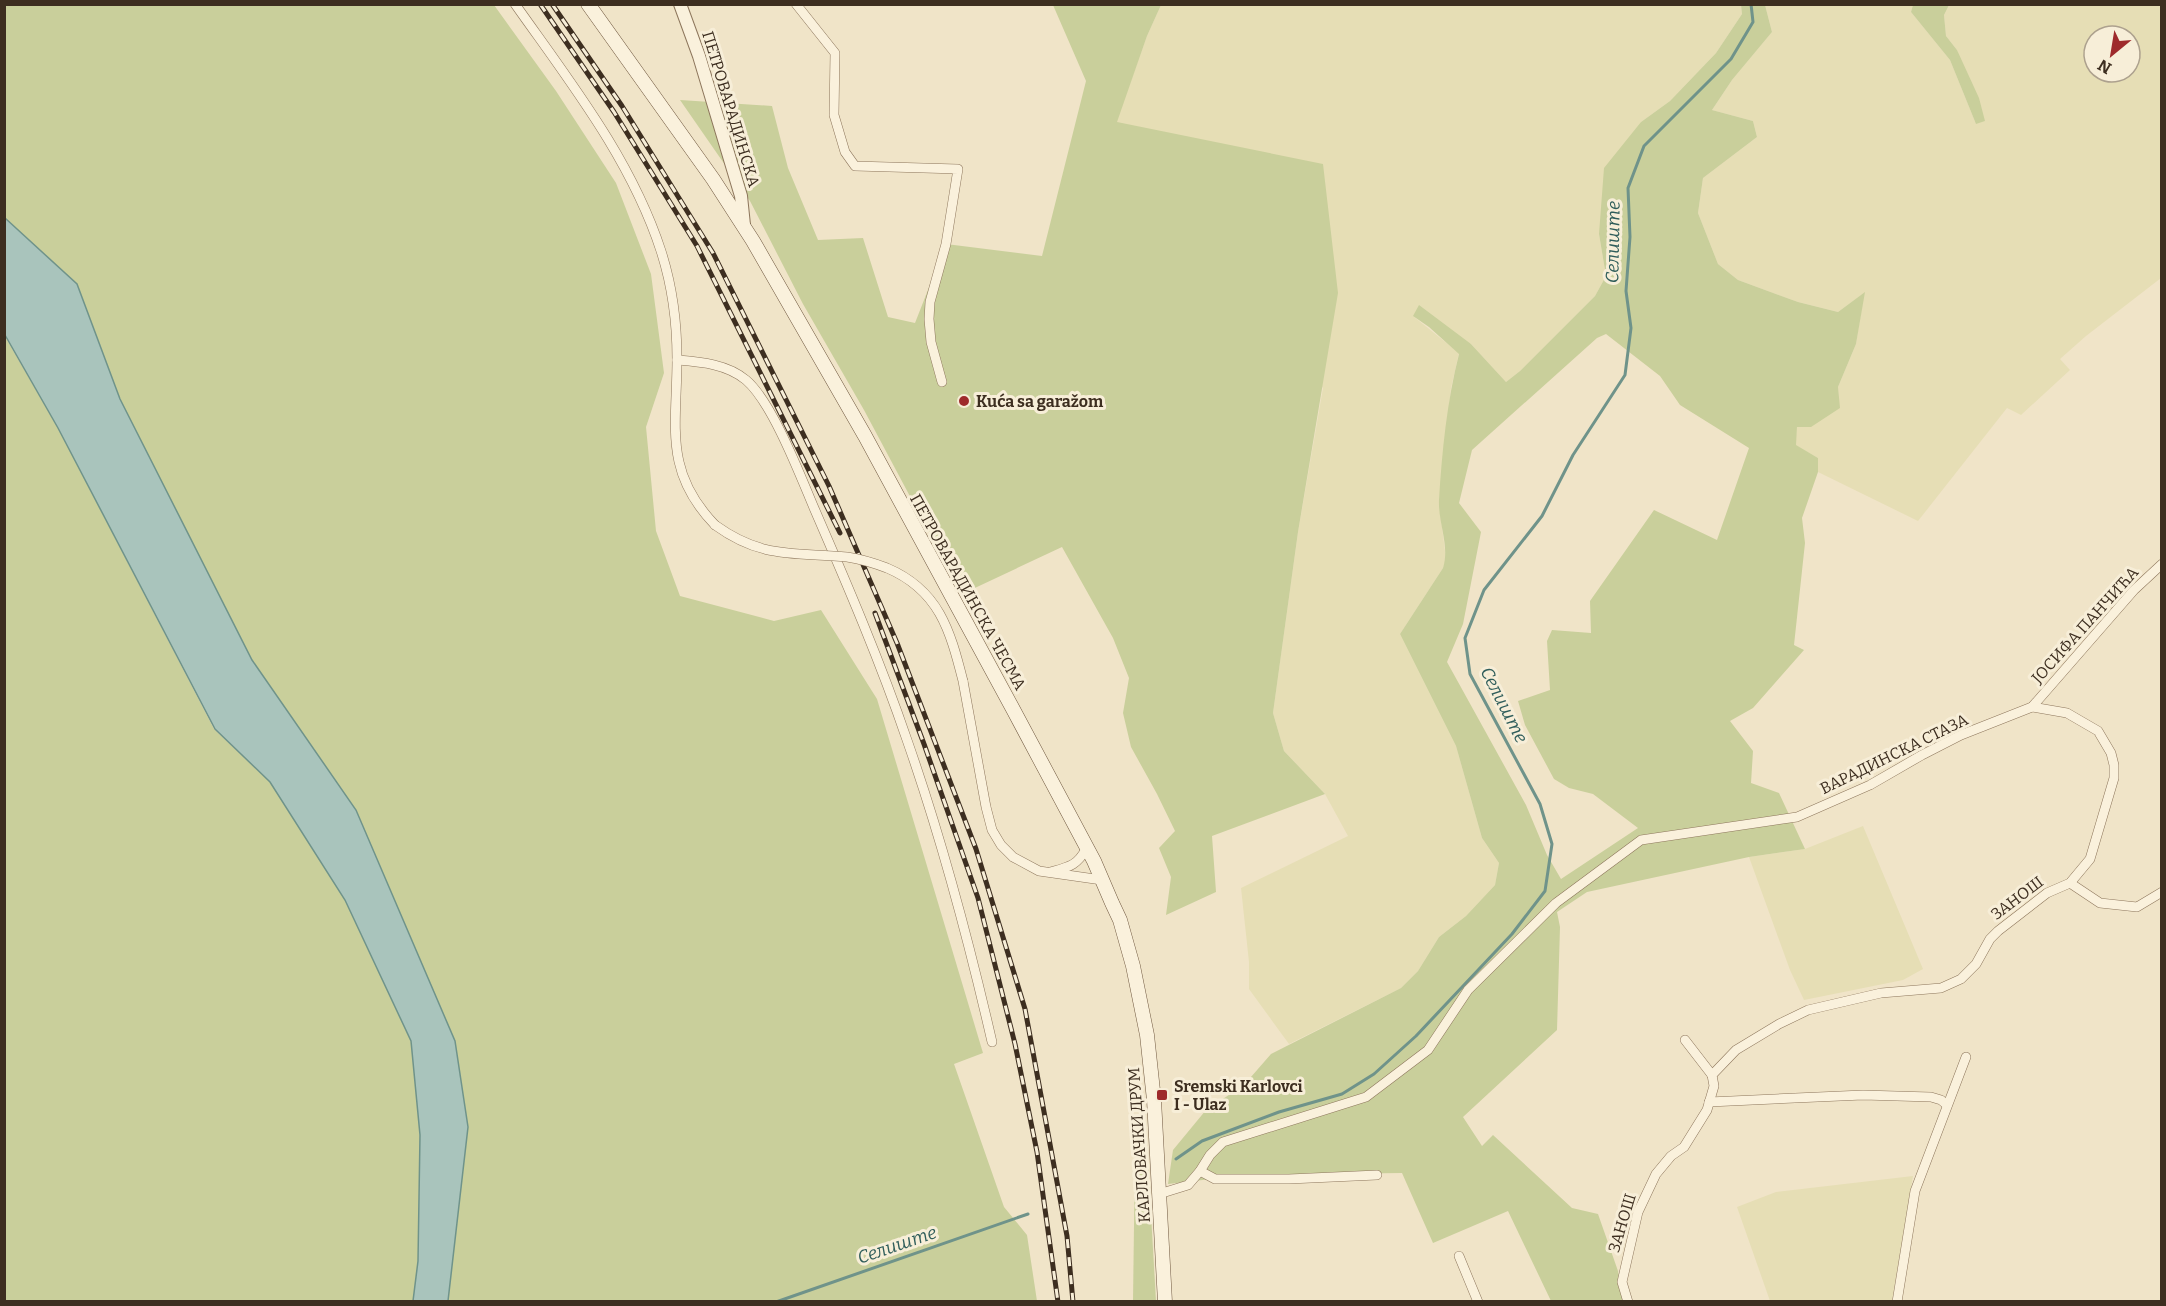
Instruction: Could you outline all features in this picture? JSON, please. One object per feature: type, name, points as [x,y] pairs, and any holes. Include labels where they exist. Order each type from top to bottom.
[{"type":"main road","name":"ПЕТРОВАРАДИНСКА ЧЕСМА","points":[[588,4],[744,225],[865,436],[1014,711],[1102,880],[1120,920],[1138,987]]},
{"type":"main road","name":"КАРЛОВАЧКИ ДРУМ","points":[[1138,987],[1154,1092],[1165,1302]]},
{"type":"street","points":[[515,4],[603,131],[645,210],[661,252],[675,317],[677,458],[681,474],[692,498],[715,525],[735,538],[763,550],[809,556],[848,557],[866,561],[899,574],[917,585],[933,601],[954,646],[963,681],[986,807],[992,830],[1001,845],[1013,857],[1039,871],[1102,880]]},
{"type":"street","name":"ПЕТРОВАРАДИНСКА","points":[[680,4],[699,56],[741,196],[744,225]]},
{"type":"street","points":[[796,4],[835,53],[834,115],[845,152],[855,166],[958,169],[946,244],[930,302],[929,319],[932,342],[942,382]]},
{"type":"street","points":[[677,360],[725,367],[747,381],[768,409],[795,464],[846,581],[908,742],[968,946],[992,1042]]},
{"type":"street","name":"ЈОСИФА ПАНЧИЋА","points":[[2032,707],[2134,590],[2162,564]]},
{"type":"street","name":"ЗАНОШ","points":[[1628,1302],[1622,1282],[1638,1212],[1656,1174],[1671,1156],[1684,1147],[1707,1110],[1714,1086],[1712,1075],[1736,1050],[1779,1024],[1808,1010],[1881,993],[1941,988],[1961,979],[1976,964],[1990,939],[1998,931],[2047,892],[2070,883],[2090,859],[2114,778],[2114,765],[2106,743],[2098,731],[2067,713],[2032,707]]},
{"type":"street","name":"ВАРАДИНСКА СТАЗА","points":[[1159,1194],[1188,1185],[1210,1155],[1223,1142],[1366,1097],[1428,1050],[1468,990],[1556,903],[1641,840],[1797,817],[1870,785],[1961,735],[2032,707]]},
{"type":"street","points":[[1048,873],[1074,865],[1086,849]]},
{"type":"street","points":[[2070,883],[2100,903],[2137,907],[2162,892]]},
{"type":"street","points":[[1685,1040],[1712,1075]]},
{"type":"street","points":[[1897,1302],[1915,1191],[1966,1057]]},
{"type":"street","points":[[1709,1102],[1863,1095],[1930,1097],[1941,1100],[1947,1105]]},
{"type":"street","points":[[1200,1171],[1215,1179],[1289,1179],[1377,1175]]},
{"type":"street","points":[[1459,1256],[1478,1302]]},
{"type":"shaded area","points":[[1161,5],[1741,5],[1742,14],[1716,53],[1670,101],[1641,122],[1599,234],[1606,276],[1595,296],[1520,371],[1506,382],[1471,344],[1413,316],[1459,353],[1451,388],[1439,503],[1446,559],[1443,568],[1400,634],[1456,746],[1482,838],[1499,863],[1495,885],[1466,916],[1439,937],[1418,971],[1401,988],[1289,1044],[1249,989],[1249,962],[1241,888],[1348,836],[1325,794],[1284,751],[1273,713],[1298,532],[1323,388],[1116,122],[1147,36]]},
{"type":"shaded area","points":[[1765,5],[1913,5],[1911,12],[1950,60],[1976,124],[1957,50],[1946,36],[1944,15],[1949,5],[2161,5],[2161,278],[2060,359],[2070,370],[2021,415],[2007,408],[1918,521],[1818,472],[1818,458],[1795,445],[1797,427],[1839,408],[1838,387],[1856,344],[1864,293],[1838,312],[1798,302],[1738,280],[1718,264],[1698,213],[1703,178],[1757,137],[1753,121],[1712,110],[1732,80],[1772,32]]},
{"type":"shaded area","points":[[1863,826],[1923,969],[1903,980],[1804,1000],[1790,970],[1749,857],[1805,849]]},
{"type":"shaded area","points":[[1913,1176],[1892,1301],[1770,1301],[1737,1207],[1776,1192]]},
{"type":"green space","points":[[5,5],[494,5],[556,91],[616,183],[651,274],[664,373],[646,427],[656,531],[680,596],[774,621],[821,610],[877,699],[983,1053],[954,1064],[1004,1207],[1027,1235],[1037,1301],[448,1301],[468,1127],[455,1041],[356,810],[252,660],[120,399],[77,284],[5,218]]},
{"type":"green space","points":[[1053,5],[1161,5],[1147,36],[1117,122],[1323,164],[1338,293],[1298,532],[1273,713],[1284,751],[1325,794],[1212,836],[1216,892],[1166,915],[1171,877],[1159,848],[1175,831],[1131,747],[1123,713],[1129,678],[1113,638],[1062,547],[962,594],[864,410],[803,304],[750,201],[680,100],[772,106],[788,168],[818,240],[863,238],[888,317],[915,323],[946,244],[1042,256],[1086,81]]},
{"type":"green space","points":[[1741,5],[1765,5],[1772,32],[1732,80],[1712,110],[1753,121],[1757,137],[1703,178],[1698,213],[1718,264],[1738,280],[1798,302],[1838,312],[1865,292],[1856,344],[1838,387],[1840,408],[1811,427],[1797,427],[1796,445],[1818,458],[1818,472],[1802,518],[1805,543],[1794,645],[1804,650],[1753,708],[1730,721],[1753,751],[1751,783],[1779,793],[1805,849],[1749,857],[1587,892],[1557,912],[1560,927],[1557,1030],[1463,1117],[1482,1146],[1493,1135],[1572,1208],[1598,1214],[1618,1271],[1623,1301],[1551,1301],[1508,1211],[1433,1243],[1402,1173],[1246,1175],[1168,1184],[1173,1150],[1206,1110],[1244,1085],[1271,1054],[1401,988],[1418,971],[1439,937],[1466,916],[1495,885],[1499,863],[1482,838],[1456,746],[1400,634],[1443,568],[1445,560],[1445,543],[1439,509],[1440,482],[1448,408],[1459,354],[1413,316],[1419,305],[1471,344],[1506,382],[1520,371],[1595,296],[1606,276],[1599,234],[1604,168],[1641,122],[1670,101],[1716,53],[1742,14]],"holes":[[[1606,334],[1660,376],[1680,405],[1749,448],[1717,540],[1654,510],[1590,601],[1591,633],[1552,630],[1547,641],[1550,690],[1518,701],[1525,725],[1554,779],[1569,788],[1593,794],[1638,828],[1561,879],[1547,855],[1526,805],[1447,662],[1463,624],[1481,532],[1459,503],[1472,450],[1597,338]]]},
{"type":"green space","points":[[1913,5],[1949,5],[1944,15],[1946,36],[1957,50],[1979,98],[1985,121],[1976,124],[1950,60],[1911,12]]},
{"type":"green space","points":[[4,335],[58,428],[214,729],[270,782],[345,900],[411,1041],[420,1135],[418,1261],[413,1301],[5,1301]]},
{"type":"green space","points":[[1147,1145],[1156,1301],[1133,1301],[1135,1149]]},
{"type":"water","points":[[5,218],[77,284],[120,399],[252,660],[356,810],[455,1041],[468,1127],[448,1301],[413,1301],[418,1261],[420,1135],[411,1041],[345,900],[270,782],[215,729],[58,428],[5,335]]},
{"type":"waterway","name":"Селиште","points":[[1176,1159],[1202,1141],[1279,1112],[1342,1094],[1374,1074],[1416,1036],[1512,934],[1545,891],[1552,844],[1540,804],[1470,674],[1465,638],[1484,590],[1542,516],[1573,455],[1625,375],[1631,328],[1626,291],[1630,237],[1628,188],[1644,146],[1731,59],[1753,22],[1751,4]]},
{"type":"waterway","name":"Селиште","points":[[776,1302],[1028,1214]]},
{"type":"railway","points":[[540,4],[614,112],[697,246],[840,533]]},
{"type":"railway","points":[[552,4],[622,106],[713,253],[829,486],[897,643],[976,849],[1025,1009],[1067,1236],[1073,1302]]},
{"type":"railway","points":[[875,613],[978,898],[1015,1044],[1037,1152],[1058,1302]]},
{"type":"place","name":"Kuća sa garažom","points":[[964,401]]},
{"type":"place","name":"Sremski Karlovci I - Ulaz","points":[[1162,1095]]}]
